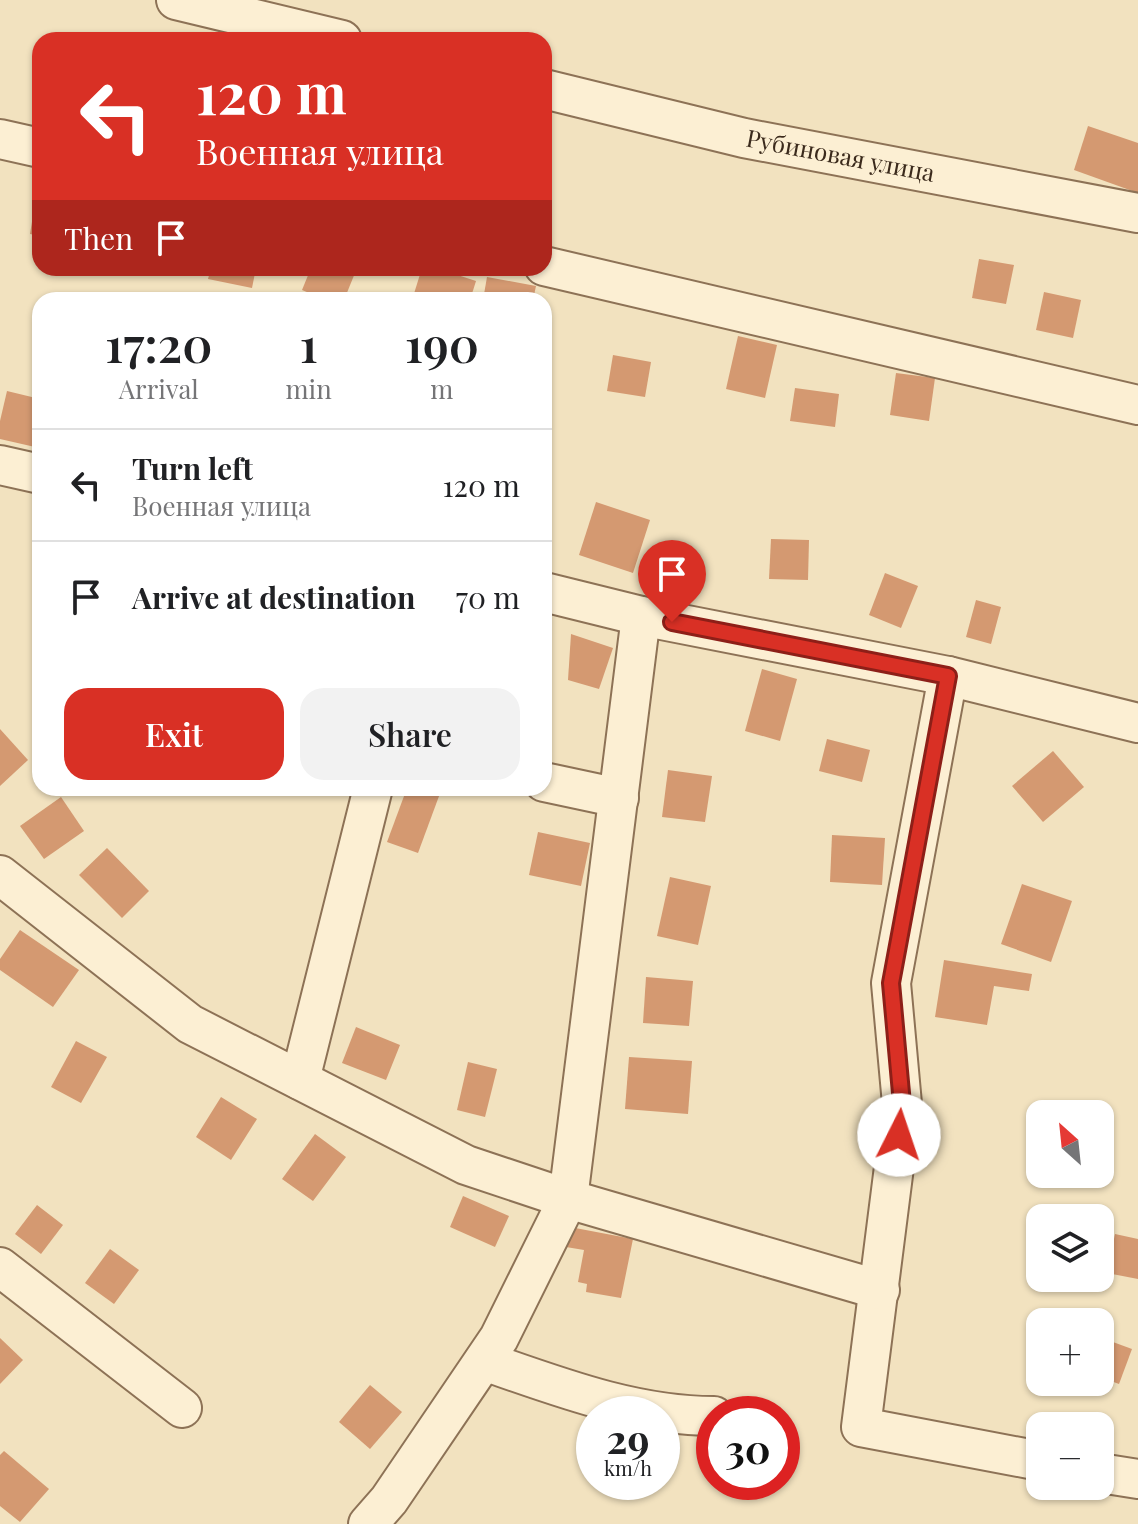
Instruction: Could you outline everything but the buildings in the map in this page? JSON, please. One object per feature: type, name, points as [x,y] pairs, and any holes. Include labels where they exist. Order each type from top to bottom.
[{"type":"street","points":[[176,0],[309,32]]},
{"type":"street","name":"Рубиновая улица","points":[[552,91],[744,138],[1138,213]]},
{"type":"street","points":[[0,139],[32,146]]},
{"type":"street","points":[[552,268],[1138,405]]},
{"type":"street","points":[[0,465],[32,472]]},
{"type":"street","points":[[552,594],[641,616],[948,676],[1138,723]]},
{"type":"street","points":[[368,1524],[389,1500],[499,1338],[568,1199],[641,616]]},
{"type":"street","points":[[948,676],[891,983],[902,1104],[861,1427],[1026,1458]]},
{"type":"street","points":[[552,784],[619,798]]},
{"type":"street","points":[[300,1080],[371,796]]},
{"type":"street","points":[[0,875],[190,1024],[466,1165],[568,1199],[880,1290]]},
{"type":"street","points":[[0,1267],[182,1408]]},
{"type":"street","points":[[484,1361],[591,1398],[679,1416],[696,1416]]},
{"type":"street","points":[[1114,1475],[1138,1479]]},
{"type":"route","points":[[672,622],[948,676],[891,983],[902,1104],[899,1135]]}]
